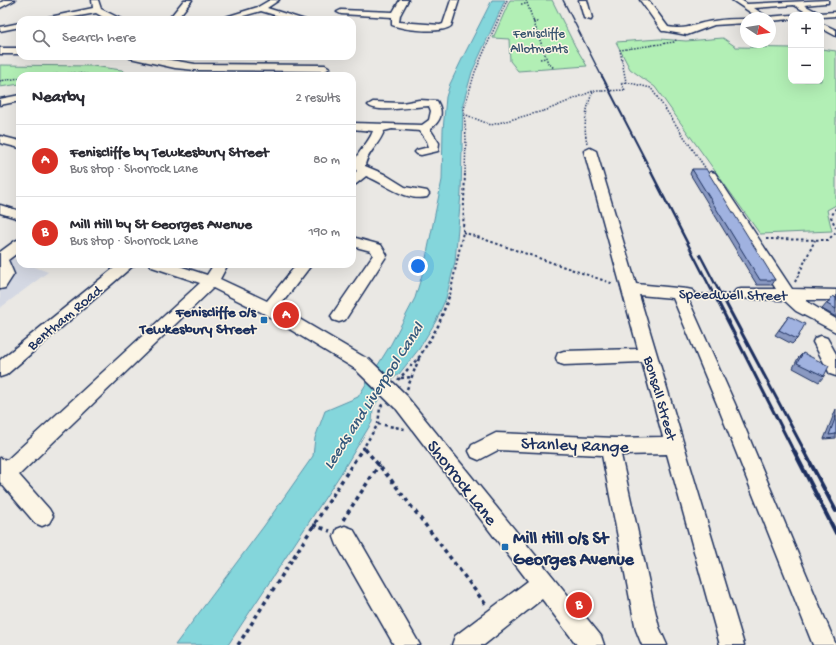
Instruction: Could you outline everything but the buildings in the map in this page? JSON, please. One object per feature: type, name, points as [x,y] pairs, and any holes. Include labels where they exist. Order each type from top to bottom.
[{"type":"street","points":[[0,6],[11,0]]},
{"type":"street","points":[[96,0],[97,10]]},
{"type":"street","points":[[175,16],[188,0]]},
{"type":"street","points":[[235,16],[261,9],[274,0]]},
{"type":"street","points":[[404,0],[396,15],[395,24],[401,26],[441,28],[447,26],[456,0]]},
{"type":"street","points":[[583,0],[588,18]]},
{"type":"street","points":[[644,0],[665,28],[687,32],[697,26],[740,21]]},
{"type":"street","points":[[736,0],[755,12]]},
{"type":"street","points":[[763,0],[771,4]]},
{"type":"street","points":[[746,6],[825,1],[822,0]]},
{"type":"street","points":[[794,2],[812,12]]},
{"type":"street","points":[[261,9],[286,16]]},
{"type":"street","points":[[339,16],[343,9],[396,15]]},
{"type":"street","points":[[66,16],[97,10],[108,16]]},
{"type":"street","points":[[824,15],[836,14]]},
{"type":"street","points":[[776,18],[788,17]]},
{"type":"street","points":[[0,29],[16,26]]},
{"type":"street","points":[[824,27],[836,33]]},
{"type":"street","points":[[0,51],[16,51]]},
{"type":"street","points":[[151,60],[174,65],[323,72],[328,60]]},
{"type":"street","points":[[242,68],[247,60]]},
{"type":"street","points":[[0,102],[16,99]]},
{"type":"street","points":[[356,126],[424,128],[434,122],[436,111],[433,103],[419,103],[402,106],[373,105]]},
{"type":"street","points":[[379,128],[375,141],[360,159],[359,167],[364,171],[380,177],[401,190],[423,194]]},
{"type":"street","points":[[421,152],[434,149],[435,147],[434,142],[424,128]]},
{"type":"street","points":[[0,140],[16,144]]},
{"type":"street","name":"Bonsall Street","points":[[590,151],[732,645]]},
{"type":"street","points":[[356,178],[364,171]]},
{"type":"street","points":[[711,176],[788,295],[802,307],[836,326]]},
{"type":"street","points":[[0,209],[16,214]]},
{"type":"street","points":[[339,316],[380,255],[376,248],[356,242]]},
{"type":"street","points":[[0,284],[7,274],[0,259],[16,247]]},
{"type":"street","name":"Bentham Road","points":[[0,370],[123,268]]},
{"type":"street","points":[[169,268],[210,281],[270,309],[363,365],[392,402]]},
{"type":"street","points":[[42,516],[24,497],[3,470],[210,281],[218,268]]},
{"type":"street","points":[[270,309],[302,268]]},
{"type":"street","name":"Speedwell Street","points":[[630,289],[683,294]]},
{"type":"street","points":[[683,294],[726,404],[825,645]]},
{"type":"street","name":"Speedwell Street","points":[[741,294],[836,295]]},
{"type":"street","points":[[821,342],[836,369]]},
{"type":"street","points":[[564,358],[648,355]]},
{"type":"street","name":"Shorrock Lane","points":[[392,402],[424,432],[592,645]]},
{"type":"street","name":"Stanley Range","points":[[479,451],[496,440],[517,443],[610,447],[674,445]]},
{"type":"street","points":[[610,447],[642,606],[648,630],[655,645]]},
{"type":"street","points":[[345,537],[408,645]]},
{"type":"street","points":[[464,645],[544,584]]},
{"type":"path","points":[[396,383],[420,356],[438,326],[453,288],[463,232],[466,139],[464,114],[474,72],[507,0]]},
{"type":"path","points":[[526,0],[548,63],[554,68]]},
{"type":"path","points":[[521,4],[527,4]]},
{"type":"path","points":[[533,22],[539,22]]},
{"type":"path","points":[[626,82],[620,50],[674,42],[687,32]]},
{"type":"path","points":[[540,59],[546,58]]},
{"type":"path","points":[[0,81],[16,79]]},
{"type":"path","points":[[464,114],[491,125],[547,110],[593,91],[625,90],[621,83],[626,82],[651,88],[711,176]]},
{"type":"path","points":[[590,151],[584,136],[588,101],[593,91]]},
{"type":"path","points":[[836,208],[831,217],[836,228]]},
{"type":"path","points":[[463,232],[630,289]]},
{"type":"path","points":[[752,239],[828,240],[836,232]]},
{"type":"path","points":[[788,295],[815,240]]},
{"type":"path","name":"Speedwell Street","points":[[683,294],[741,294]]},
{"type":"path","points":[[400,378],[412,377],[420,356]]},
{"type":"path","points":[[238,645],[378,424],[380,408],[392,402]]},
{"type":"path","points":[[378,424],[424,432]]},
{"type":"path","points":[[363,447],[379,465],[497,620]]},
{"type":"path","points":[[345,537],[342,521],[379,465]]},
{"type":"shaded area","points":[[16,241],[7,256],[16,259],[16,268],[38,268],[48,272],[0,308],[0,252]]},
{"type":"green space","name":"Feniscliffe Allotments","points":[[510,0],[552,0],[575,46],[587,66],[518,71],[510,61],[509,39],[493,38]]},
{"type":"green space","points":[[723,38],[740,48],[788,48],[788,84],[824,84],[824,49],[836,51],[836,205],[827,210],[832,231],[760,234],[655,87],[630,69],[616,42],[660,39],[686,41]]},
{"type":"green space","points":[[0,65],[92,66],[122,70],[124,72],[16,72],[16,85],[0,87]]},
{"type":"water","name":"Leeds and Liverpool Canal","points":[[492,0],[505,0],[472,72],[463,104],[461,193],[455,262],[446,298],[436,321],[419,349],[399,374],[391,380],[373,408],[372,422],[340,475],[228,645],[175,645],[264,526],[313,456],[315,438],[325,411],[358,397],[391,344],[415,298],[424,268],[442,180],[443,130],[446,97],[450,84]]},
{"type":"railway","points":[[563,0],[602,77]]},
{"type":"railway","points":[[602,76],[652,173]]},
{"type":"railway","points":[[651,172],[714,295]]},
{"type":"railway","points":[[700,255],[721,295]]},
{"type":"railway","points":[[714,294],[793,450]]},
{"type":"railway","points":[[721,294],[804,450]]},
{"type":"railway","points":[[793,449],[836,533]]},
{"type":"railway","points":[[803,449],[836,511]]},
{"type":"place","name":"Feniscliffe by Tewkesbury Street","points":[[286,315]]},
{"type":"place","name":"Feniscliffe o/s Tewkesbury Street","points":[[264,320]]},
{"type":"place","name":"Mill Hill o/s St Georges Avenue","points":[[505,547]]},
{"type":"place","name":"Mill Hill by St Georges Avenue","points":[[579,605]]}]
